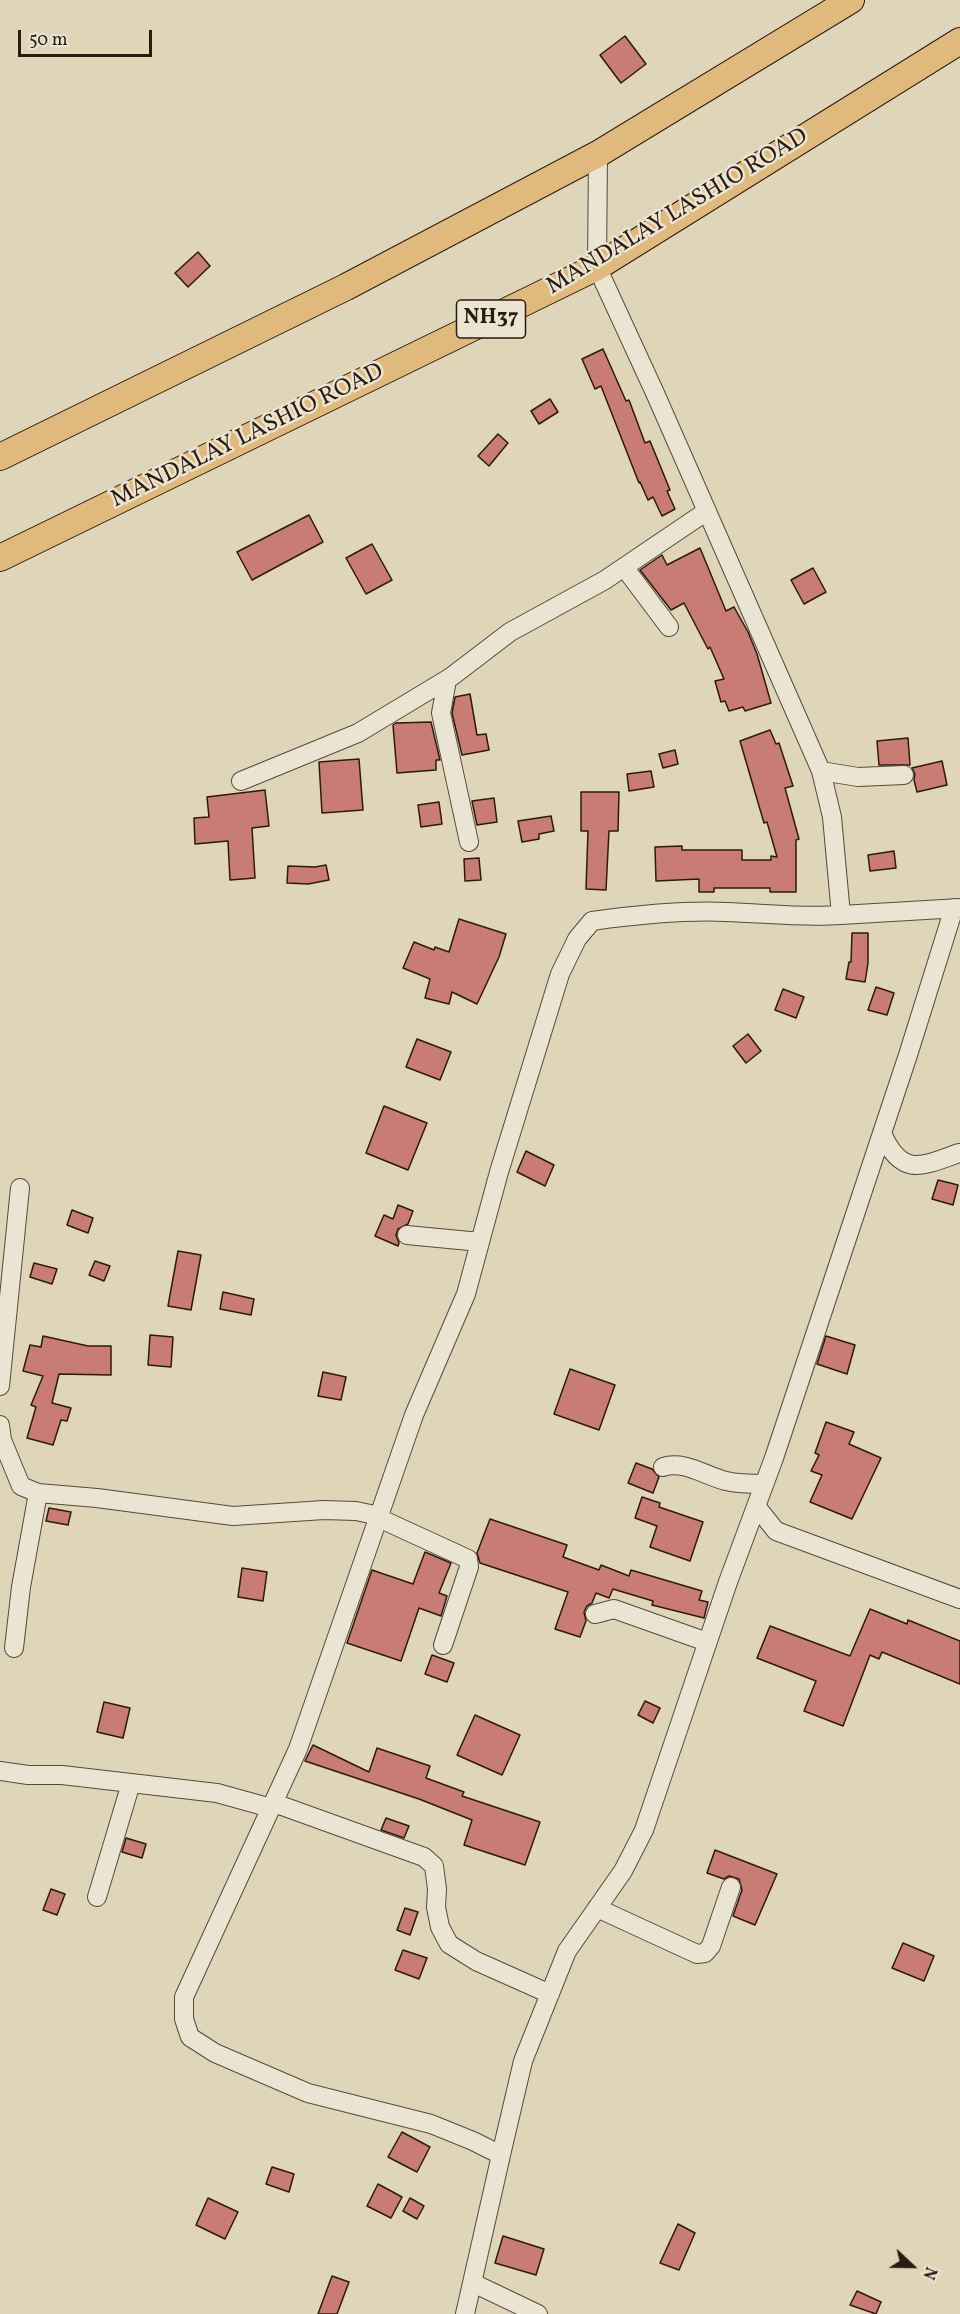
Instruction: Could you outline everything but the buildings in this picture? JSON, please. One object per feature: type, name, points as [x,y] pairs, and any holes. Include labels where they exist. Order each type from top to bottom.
[{"type":"highway","points":[[0,457],[345,287],[598,154],[851,0]]},
{"type":"highway","name":"MANDALAY LASHIO ROAD","points":[[0,558],[597,267],[960,41]]},
{"type":"street","points":[[598,154],[597,267],[821,771],[832,817],[841,915]]},
{"type":"street","points":[[241,781],[358,733],[447,680],[510,632],[564,604],[707,511]]},
{"type":"street","points":[[624,567],[669,627]]},
{"type":"street","points":[[447,680],[441,712],[469,842]]},
{"type":"street","points":[[821,771],[858,777],[904,775]]},
{"type":"street","points":[[465,2314],[523,2061],[567,1951],[623,1871],[644,1830],[764,1484],[957,908],[813,917],[723,912],[636,915],[592,921],[577,939],[560,974],[502,1161],[466,1294],[414,1415],[298,1749],[184,1997],[184,2019],[190,2037],[215,2053],[308,2093],[431,2124],[501,2155]]},
{"type":"street","points":[[882,1133],[891,1152],[907,1163],[924,1165],[959,1153]]},
{"type":"street","points":[[0,1386],[20,1188]]},
{"type":"street","points":[[407,1235],[480,1242]]},
{"type":"street","points":[[0,1425],[2,1440],[21,1486],[38,1493],[97,1498],[233,1516],[324,1510],[356,1511],[370,1514],[378,1520],[468,1559],[469,1567],[443,1645]]},
{"type":"street","points":[[663,1467],[676,1464],[726,1481],[764,1484]]},
{"type":"street","points":[[14,1648],[21,1587],[38,1493]]},
{"type":"street","points":[[756,1506],[776,1531],[960,1599]]},
{"type":"street","points":[[595,1614],[614,1609],[708,1642]]},
{"type":"street","points":[[0,1771],[28,1775],[62,1775],[217,1793],[272,1806],[424,1857],[434,1866],[437,1890],[436,1907],[440,1927],[449,1944],[476,1961],[550,1994]]},
{"type":"street","points":[[97,1898],[131,1783]]},
{"type":"street","points":[[597,1908],[697,1954],[705,1953],[711,1946],[731,1887]]},
{"type":"street","points":[[473,2283],[538,2314]]}]
